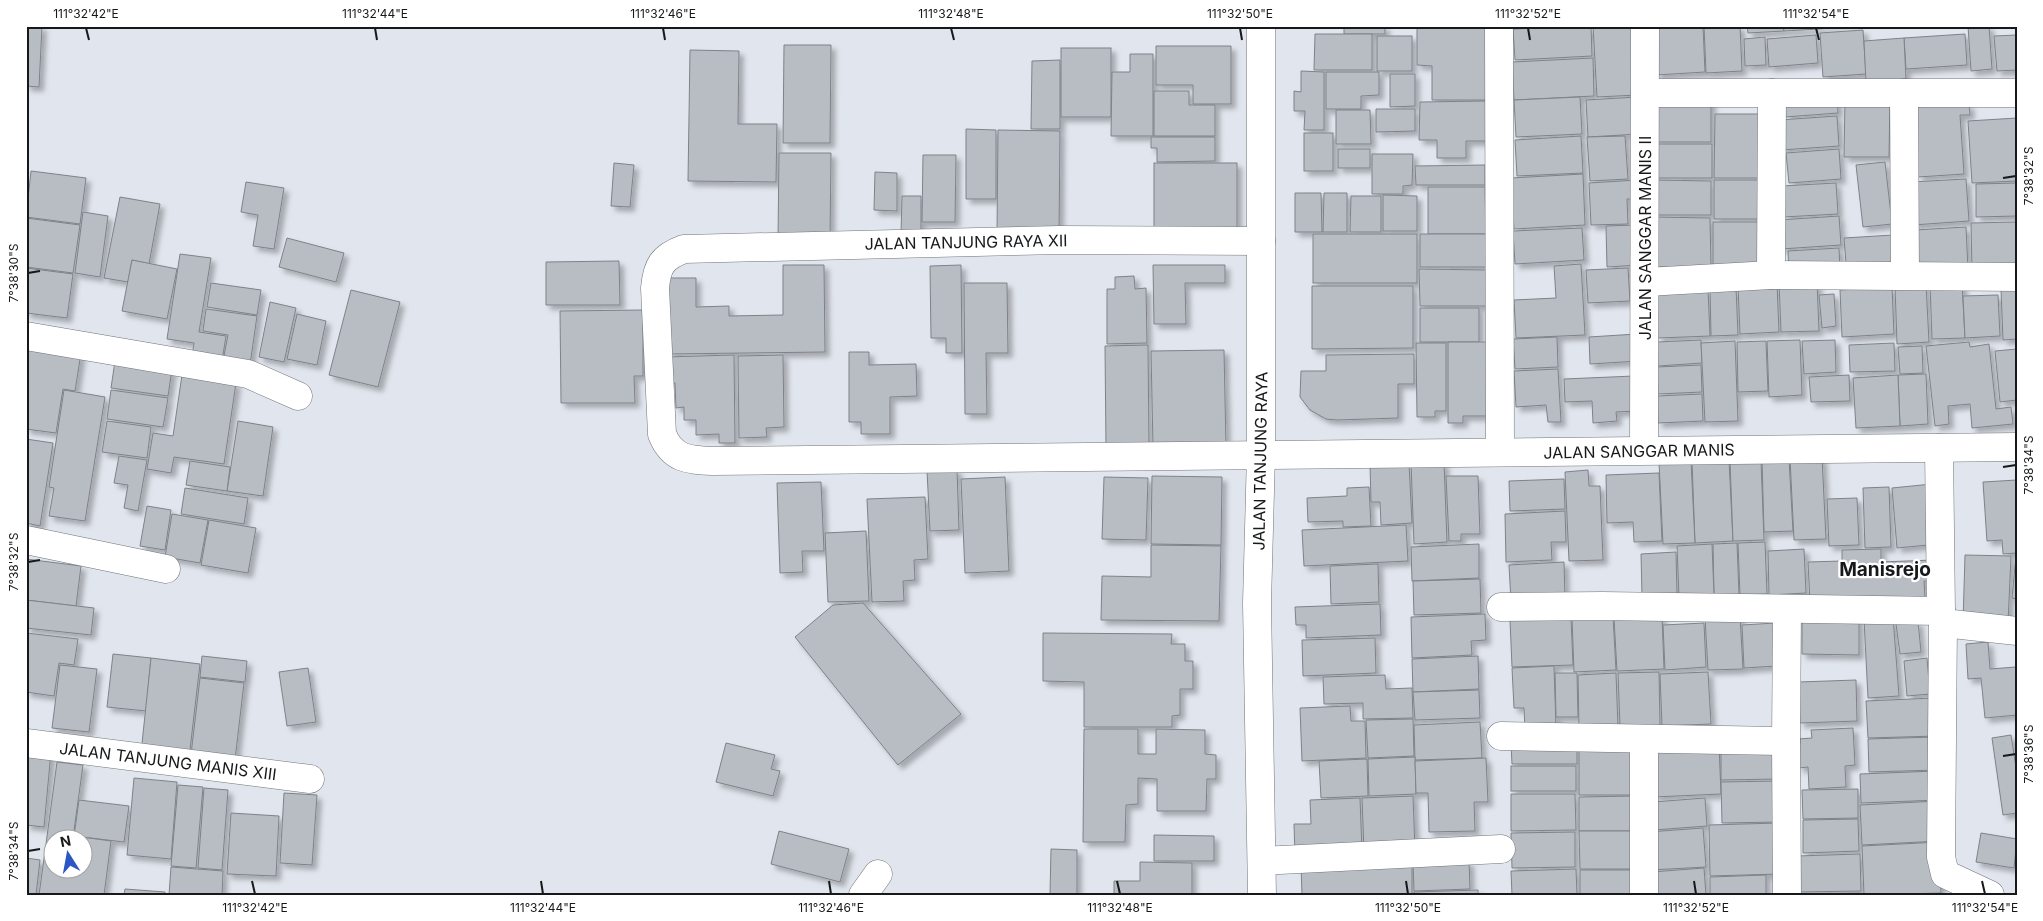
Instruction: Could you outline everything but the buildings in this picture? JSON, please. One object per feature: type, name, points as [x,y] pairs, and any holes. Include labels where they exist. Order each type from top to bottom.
[{"type":"street","name":"JALAN TANJUNG RAYA","points":[[1261,26],[1261,454],[1257,603],[1262,895]]},
{"type":"street","points":[[1499,26],[1500,452]]},
{"type":"street","name":"JALAN SANGGAR MANIS II","points":[[1644,450],[1646,282],[1645,26]]},
{"type":"street","points":[[1645,93],[2017,93]]},
{"type":"street","points":[[1772,93],[1772,275]]},
{"type":"street","points":[[1904,93],[1905,275]]},
{"type":"street","name":"JALAN TANJUNG RAYA XII","points":[[672,254],[684,249],[695,248],[1060,240],[1261,241]]},
{"type":"street","name":"JALAN SANGGAR MANIS","points":[[672,254],[663,260],[656,275],[655,288],[662,434],[672,451],[679,456],[694,460],[2017,447]]},
{"type":"street","points":[[1646,282],[1772,275],[2017,277]]},
{"type":"street","points":[[26,336],[248,374],[298,396]]},
{"type":"street","points":[[1939,448],[1942,617],[1942,866],[1945,874],[1990,895]]},
{"type":"street","points":[[26,540],[166,569]]},
{"type":"street","points":[[1501,607],[1602,606],[1788,609],[1942,617],[2017,630]]},
{"type":"street","points":[[1787,895],[1786,741],[1788,609]]},
{"type":"street","points":[[1501,736],[1786,741]]},
{"type":"street","points":[[1644,739],[1644,895]]},
{"type":"street","name":"JALAN TANJUNG MANIS XIII","points":[[26,743],[310,779]]},
{"type":"street","points":[[1262,861],[1501,849]]},
{"type":"district","name":"Manisrejo","points":[[1885,569]]}]
